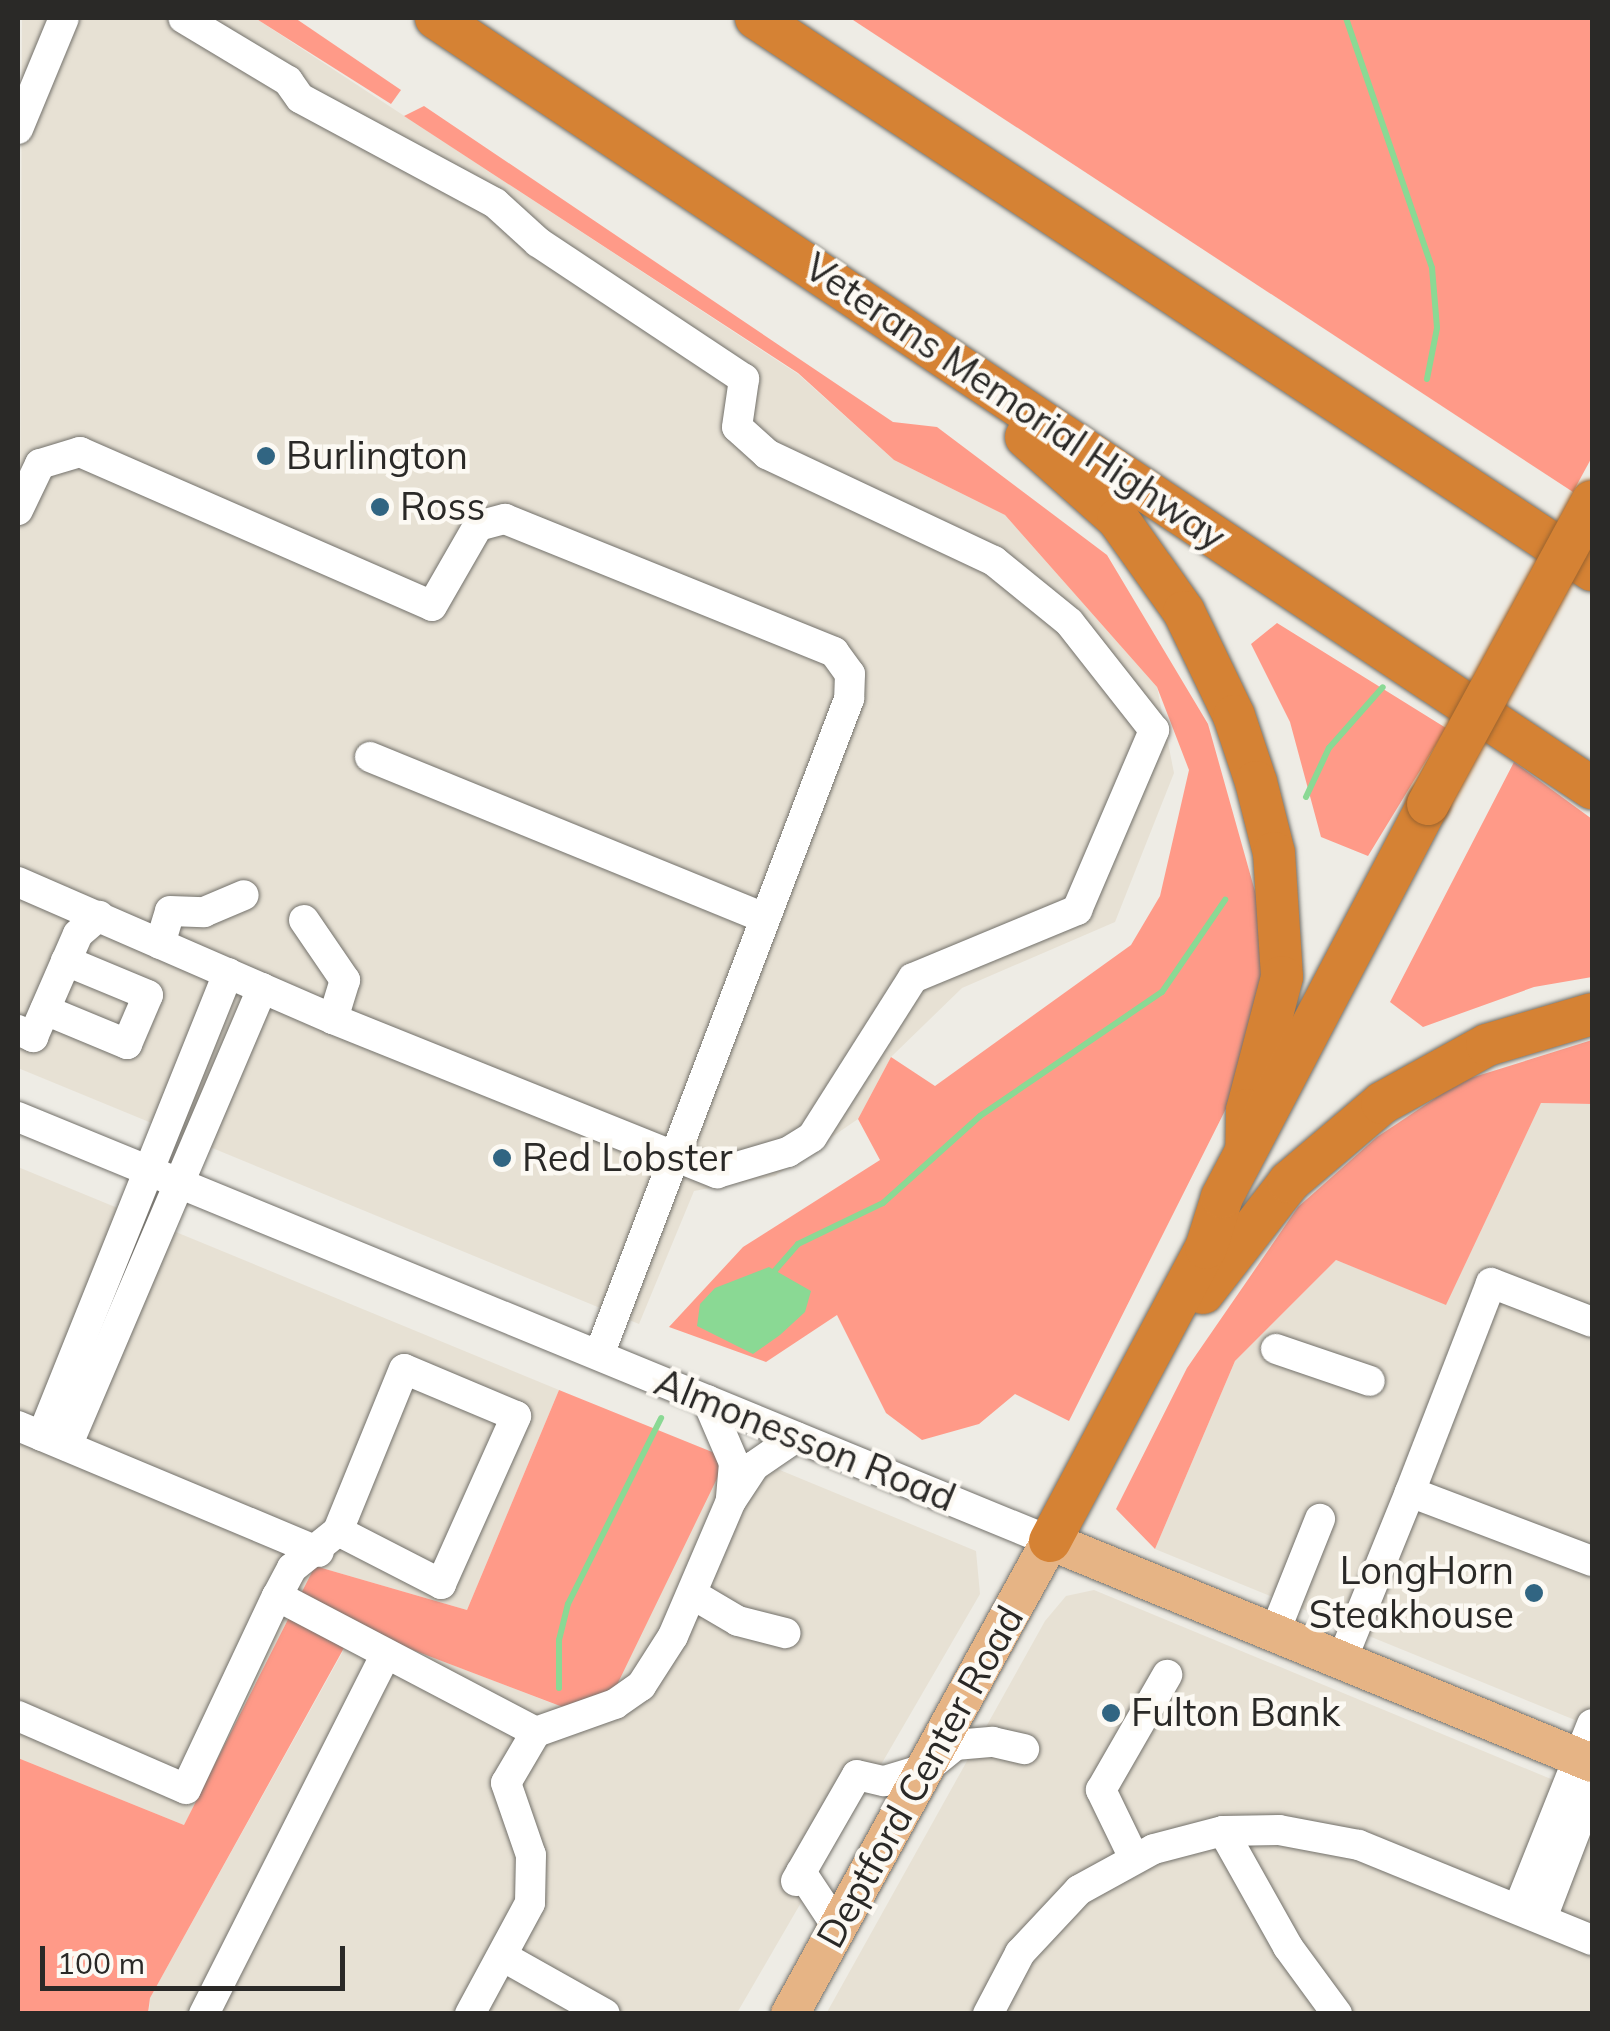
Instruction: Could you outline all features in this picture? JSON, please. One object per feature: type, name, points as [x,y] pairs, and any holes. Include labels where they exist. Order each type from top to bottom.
[{"type":"highway","name":"Veterans Memorial Highway","points":[[436,18],[1592,788]]},
{"type":"highway","points":[[756,18],[1592,570]]},
{"type":"highway","points":[[705,198],[1078,480],[1118,519],[1184,612],[1234,716],[1274,853],[1282,977],[1247,1110],[1246,1149]]},
{"type":"highway","points":[[1468,487],[1529,504],[1592,539]]},
{"type":"highway","points":[[1206,1248],[1241,1206],[1592,502]]},
{"type":"highway","points":[[1050,1541],[1206,1248],[1246,1149],[1439,812],[1592,560]]},
{"type":"highway","points":[[1167,1321],[1212,1287],[1289,1182],[1382,1103],[1487,1045],[1592,1014]]},
{"type":"main road","name":"Almonesson Road","points":[[1050,1541],[1341,1662],[1589,1758]]},
{"type":"main road","name":"Deptford Center Road","points":[[790,2014],[1050,1541]]},
{"type":"street","points":[[18,130],[64,18]]},
{"type":"street","points":[[18,882],[333,1019],[716,1173],[798,1147],[812,1137],[914,978],[1077,910],[1154,730],[1069,622],[994,560],[766,454],[737,427],[744,380],[538,242],[495,204],[300,98],[288,81],[183,18]]},
{"type":"street","points":[[18,510],[40,464],[80,452],[432,606],[478,526],[505,519],[834,652],[850,674],[849,699],[599,1356]]},
{"type":"street","points":[[370,757],[763,917]]},
{"type":"street","points":[[160,944],[170,912],[204,912],[244,895]]},
{"type":"street","points":[[18,1030],[33,1036],[78,934],[99,916]]},
{"type":"street","points":[[304,920],[345,980],[333,1019]]},
{"type":"street","points":[[44,1010],[127,1044],[148,995],[66,961]]},
{"type":"street","points":[[42,1436],[228,973]]},
{"type":"street","points":[[42,1436],[178,1184],[262,988]]},
{"type":"street","name":"Almonesson Road","points":[[18,1117],[1050,1541]]},
{"type":"street","points":[[1341,1662],[1491,1283],[1592,1322]]},
{"type":"street","points":[[1276,1348],[1370,1381]]},
{"type":"street","points":[[18,1716],[186,1789],[292,1568],[328,1541],[404,1368],[516,1416],[441,1584],[328,1541],[42,1436]]},
{"type":"street","points":[[708,1400],[734,1463],[731,1501]]},
{"type":"street","points":[[479,2011],[528,1908],[533,1881],[506,1783],[536,1732],[615,1704],[641,1686],[692,1594],[731,1501],[754,1466],[796,1437]]},
{"type":"street","points":[[1410,1492],[1592,1561]]},
{"type":"street","points":[[1274,1634],[1320,1520]]},
{"type":"street","points":[[692,1594],[738,1622],[784,1633]]},
{"type":"street","points":[[277,1596],[536,1732]]},
{"type":"street","points":[[204,2014],[385,1655]]},
{"type":"street","points":[[1134,1858],[1101,1790],[1167,1675]]},
{"type":"street","points":[[838,1928],[799,1876],[857,1775],[884,1782],[926,1768],[955,1745],[993,1742],[1024,1749]]},
{"type":"street","points":[[1530,1913],[1589,1758]]},
{"type":"street","points":[[1223,1831],[1288,1946],[1337,2014]]},
{"type":"street","points":[[988,2014],[1042,1924],[1080,1890],[1134,1858],[1223,1831],[1328,1836],[1592,1940]]},
{"type":"street","points":[[502,1956],[605,2014]]},
{"type":"shaded area","points":[[22,18],[255,18],[798,374],[894,460],[1005,515],[1157,687],[1174,773],[1115,922],[962,988],[891,1057],[858,1119],[775,1176],[694,1191],[639,1324],[18,1068]]},
{"type":"shaded area","points":[[255,18],[295,18],[401,90],[391,104]]},
{"type":"shaded area","points":[[850,18],[1592,18],[1592,457],[1573,492]]},
{"type":"shaded area","points":[[424,106],[893,422],[937,427],[1107,555],[1208,724],[1267,934],[1253,1055],[1069,1421],[1015,1394],[979,1424],[922,1440],[886,1413],[837,1315],[766,1362],[669,1327],[743,1247],[880,1160],[858,1119],[891,1057],[935,1086],[1131,945],[1160,896],[1189,770],[1157,687],[1005,515],[894,460],[798,373],[404,116]]},
{"type":"shaded area","points":[[1277,623],[1446,728],[1368,856],[1321,837],[1290,722],[1251,644]]},
{"type":"shaded area","points":[[1514,762],[1592,819],[1592,977],[1534,987],[1423,1027],[1390,1002]]},
{"type":"shaded area","points":[[1592,1040],[1592,1104],[1541,1103],[1446,1305],[1336,1260],[1235,1361],[1155,1549],[1116,1509],[1187,1368],[1298,1207],[1377,1137],[1461,1081]]},
{"type":"shaded area","points":[[1541,1103],[1592,1104],[1592,1727],[1155,1549],[1235,1361],[1336,1260],[1446,1304]]},
{"type":"shaded area","points":[[18,1167],[559,1390],[467,1610],[315,1566],[184,1825],[18,1758]]},
{"type":"shaded area","points":[[769,1267],[811,1291],[805,1312],[780,1335],[753,1354],[697,1326],[700,1304],[715,1288]]},
{"type":"shaded area","points":[[559,1390],[727,1458],[615,1689],[568,1709],[355,1628],[150,1998],[148,2013],[18,2013],[18,1758],[184,1825],[315,1566],[467,1610]]},
{"type":"shaded area","points":[[727,1458],[775,1468],[976,1551],[980,1594],[737,2013],[149,2014],[150,1998],[356,1628],[567,1709]]},
{"type":"shaded area","points":[[1094,1590],[1592,1796],[1592,2013],[826,2014],[1045,1621],[1066,1596]]},
{"type":"waterway","points":[[1346,18],[1432,268],[1437,328],[1427,379]]},
{"type":"waterway","points":[[1306,797],[1329,748],[1383,687]]},
{"type":"waterway","points":[[771,1275],[798,1244],[883,1203],[980,1116],[1162,992],[1225,900]]},
{"type":"waterway","points":[[559,1688],[559,1640],[568,1604],[661,1418]]},
{"type":"place","name":"Burlington","points":[[266,456]]},
{"type":"place","name":"Ross","points":[[380,507]]},
{"type":"place","name":"Red Lobster","points":[[502,1158]]},
{"type":"place","name":"LongHorn Steakhouse","points":[[1534,1593]]},
{"type":"place","name":"Fulton Bank","points":[[1111,1713]]}]
